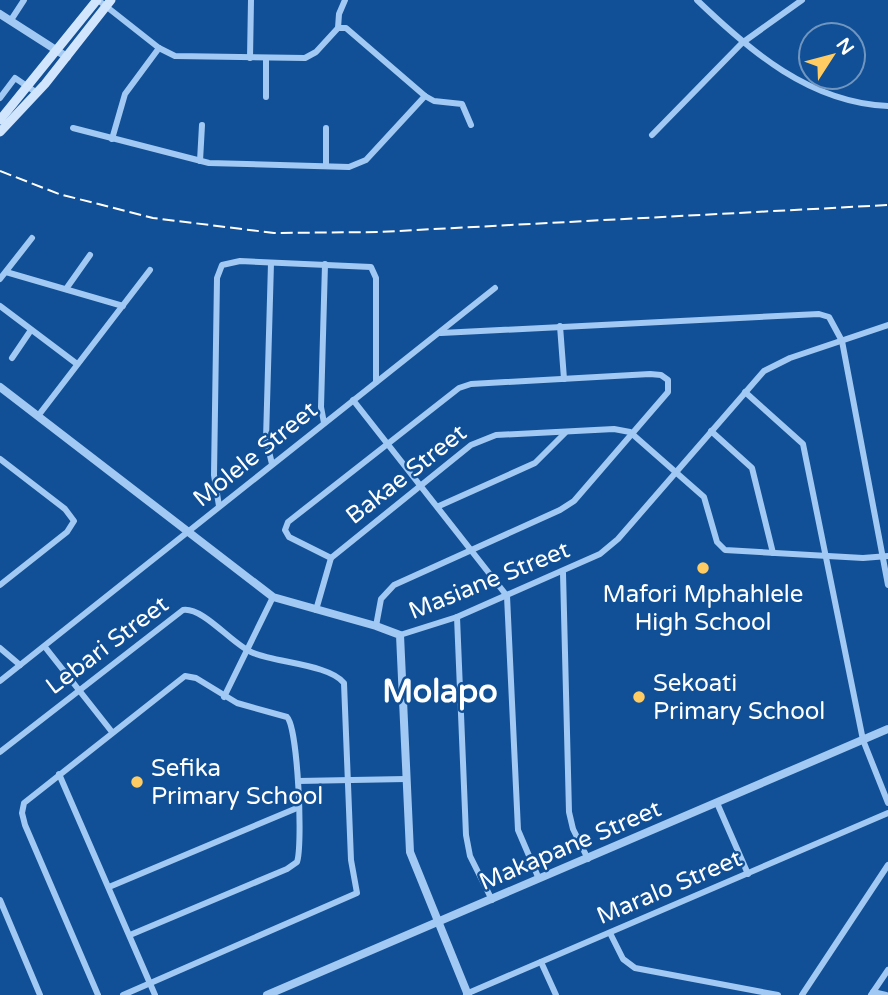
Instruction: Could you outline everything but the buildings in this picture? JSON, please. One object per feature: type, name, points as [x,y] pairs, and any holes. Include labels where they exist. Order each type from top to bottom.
[{"type":"main road","points":[[0,132],[97,0]]},
{"type":"main road","points":[[0,120],[67,57],[109,3]]},
{"type":"street","points":[[11,20],[24,0]]},
{"type":"street","points":[[97,0],[109,3],[159,48],[183,57],[250,58],[308,57],[338,28],[339,14],[345,0]]},
{"type":"street","points":[[250,58],[251,0]]},
{"type":"street","points":[[697,0],[742,43],[766,61],[819,90],[867,104],[888,106]]},
{"type":"street","points":[[652,135],[742,43],[802,0]]},
{"type":"street","points":[[0,14],[67,57]]},
{"type":"street","points":[[338,28],[350,29],[425,96],[463,104],[471,125]]},
{"type":"street","points":[[112,139],[125,94],[159,48]]},
{"type":"street","points":[[266,58],[266,97]]},
{"type":"street","points":[[0,98],[15,78],[33,90]]},
{"type":"street","points":[[74,128],[200,161],[326,166],[362,163],[425,96]]},
{"type":"street","points":[[200,161],[202,125]]},
{"type":"street","points":[[326,166],[327,128]]},
{"type":"street","points":[[0,279],[32,238]]},
{"type":"street","points":[[65,289],[90,255]]},
{"type":"street","points":[[271,262],[266,439],[272,464]]},
{"type":"street","points":[[219,506],[214,485],[217,278],[224,263],[366,266],[375,272],[376,382]]},
{"type":"street","points":[[324,423],[321,407],[325,264]]},
{"type":"street","points":[[37,416],[150,270]]},
{"type":"street","points":[[6,272],[123,306]]},
{"type":"street","name":"Molele Street","points":[[0,681],[495,288]]},
{"type":"street","points":[[0,306],[77,364]]},
{"type":"street","points":[[441,332],[819,314],[834,320],[842,341],[885,557],[888,585]]},
{"type":"street","name":"Masiane Street","points":[[1,388],[273,597],[376,625],[400,635],[457,617],[563,573],[610,547],[744,391],[776,364],[888,326]]},
{"type":"street","points":[[560,327],[564,379]]},
{"type":"street","points":[[12,358],[32,330]]},
{"type":"street","points":[[316,610],[331,558],[289,537],[285,526],[464,385],[657,374],[665,377],[670,384],[668,392],[634,434],[568,506],[387,589],[381,599],[376,625]]},
{"type":"street","points":[[744,391],[803,444],[863,740],[888,803]]},
{"type":"street","points":[[353,400],[439,506],[507,596],[518,830],[539,879]]},
{"type":"street","name":"Bakae Street","points":[[331,558],[420,484],[487,436],[614,429],[634,434]]},
{"type":"street","points":[[711,431],[755,474],[773,553]]},
{"type":"street","points":[[439,506],[535,463],[565,433]]},
{"type":"street","points":[[634,434],[704,497],[720,548],[828,557],[885,557]]},
{"type":"street","points":[[0,459],[65,509],[74,521],[70,529],[0,585]]},
{"type":"street","points":[[563,573],[569,812],[573,829],[588,859]]},
{"type":"street","points":[[224,697],[273,597]]},
{"type":"street","name":"Lebari Street","points":[[0,752],[183,610],[196,611],[246,650],[332,674],[342,680],[346,690],[350,780]]},
{"type":"street","points":[[457,617],[466,835],[470,856],[492,900]]},
{"type":"street","points":[[400,635],[410,852],[467,995]]},
{"type":"street","points":[[45,647],[112,733]]},
{"type":"street","points":[[0,648],[20,665]]},
{"type":"street","points":[[98,995],[23,818],[24,803],[185,676],[196,678],[224,697],[289,719],[294,727],[298,781],[299,857],[292,866],[130,935]]},
{"type":"street","name":"Makapane Street","points":[[267,995],[888,729]]},
{"type":"street","points":[[60,774],[155,995]]},
{"type":"street","points":[[298,781],[405,779]]},
{"type":"street","points":[[123,995],[358,893],[351,860],[350,780]]},
{"type":"street","points":[[717,803],[748,874]]},
{"type":"street","points":[[109,887],[297,808]]},
{"type":"street","name":"Maralo Street","points":[[467,995],[888,813]]},
{"type":"street","points":[[802,995],[888,865]]},
{"type":"street","points":[[0,900],[40,995]]},
{"type":"street","points":[[610,933],[623,960],[635,968],[778,995]]},
{"type":"street","points":[[541,962],[556,995]]},
{"type":"street","points":[[886,995],[872,994],[888,970]]},
{"type":"railway","points":[[0,171],[59,194],[153,218],[274,233],[379,232],[888,205]]},
{"type":"place","name":"Mafori Mphahlele High School","points":[[703,568]]},
{"type":"place","name":"Sekoati Primary School","points":[[639,697]]},
{"type":"place","name":"Sefika Primary School","points":[[137,782]]},
{"type":"district","name":"Molapo","points":[[440,691]]}]
